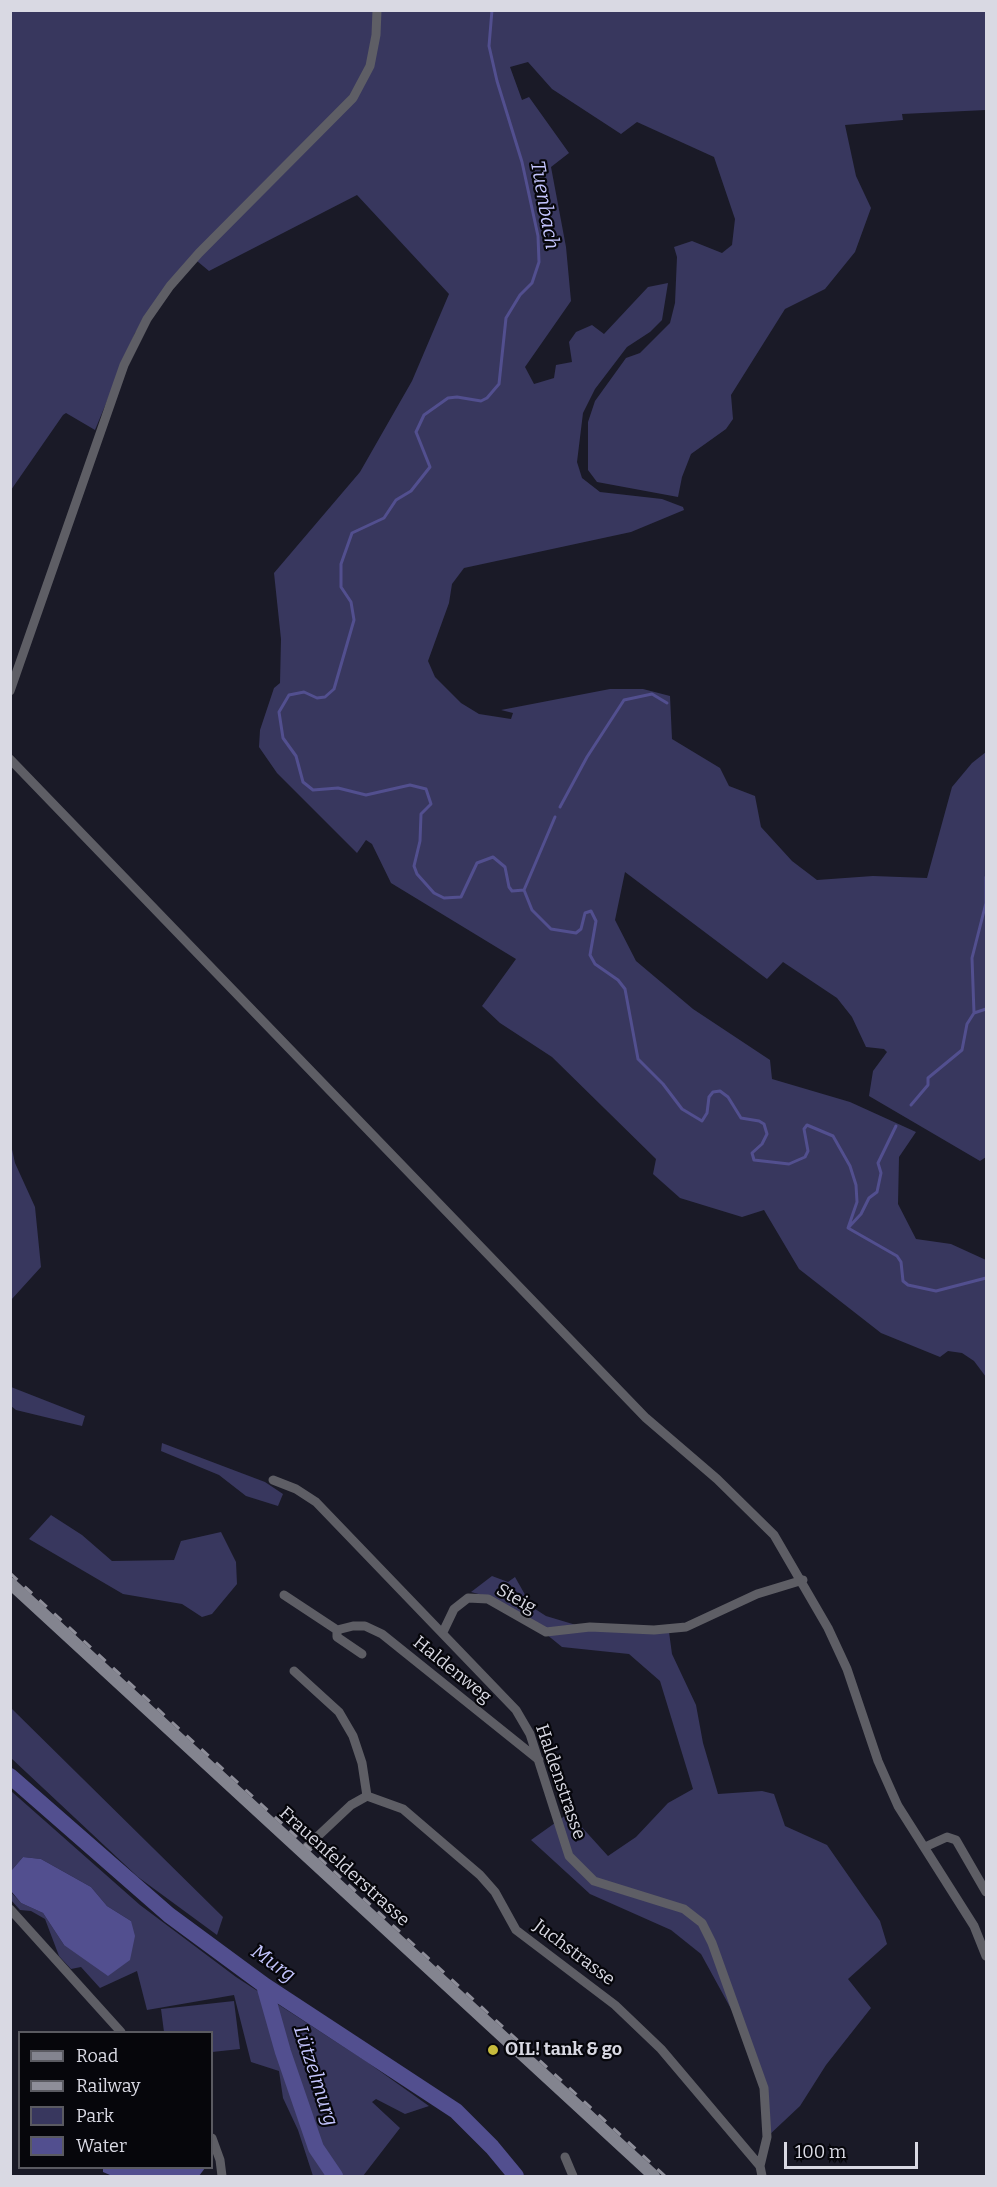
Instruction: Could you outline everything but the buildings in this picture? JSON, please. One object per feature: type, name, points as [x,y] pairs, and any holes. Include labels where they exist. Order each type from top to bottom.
[{"type":"main road","name":"Frauenfelderstrasse","points":[[10,1583],[654,2176]]},
{"type":"street","points":[[10,691],[124,365],[147,319],[170,286],[198,253],[353,98],[370,66],[376,34],[377,10]]},
{"type":"street","points":[[10,759],[615,1387],[646,1418],[717,1479],[774,1535],[803,1580],[828,1628],[846,1669],[878,1761],[898,1806],[974,1926],[987,1956]]},
{"type":"street","name":"Haldenstrasse","points":[[273,1480],[296,1489],[316,1502],[516,1710],[530,1734],[568,1856],[594,1881],[684,1909],[702,1923],[712,1943],[764,2088],[767,2137],[760,2166],[762,2176]]},
{"type":"street","name":"Steig","points":[[443,1632],[454,1609],[468,1598],[488,1599],[546,1632],[590,1627],[654,1630],[686,1627],[758,1594],[803,1580]]},
{"type":"street","points":[[284,1595],[337,1630],[337,1637],[362,1654]]},
{"type":"street","name":"Haldenweg","points":[[337,1630],[365,1626],[382,1634],[539,1760]]},
{"type":"street","points":[[294,1671],[339,1712],[353,1736],[362,1763],[367,1796],[351,1805],[301,1852]]},
{"type":"street","name":"Juchstrasse","points":[[367,1796],[403,1809],[480,1875],[495,1892],[516,1930],[615,2006],[661,2049],[760,2166]]},
{"type":"street","points":[[925,1847],[947,1837],[957,1840],[987,1892]]},
{"type":"street","points":[[10,1909],[120,2031]]},
{"type":"street","points":[[213,2141],[220,2160],[222,2176]]},
{"type":"street","points":[[565,2157],[573,2176]]},
{"type":"green space","points":[[11,11],[986,11],[986,110],[902,114],[903,120],[845,125],[856,176],[871,208],[855,252],[825,289],[785,309],[731,395],[733,419],[726,429],[691,454],[682,477],[678,497],[597,482],[588,470],[588,422],[595,401],[626,358],[640,353],[670,323],[675,303],[677,257],[674,247],[692,241],[722,253],[732,245],[735,219],[714,157],[637,122],[621,134],[552,89],[528,62],[510,67],[522,100],[529,97],[569,153],[551,167],[566,247],[571,301],[525,367],[534,384],[554,378],[556,365],[572,362],[569,342],[576,332],[592,325],[604,334],[648,287],[668,283],[662,320],[650,332],[627,347],[595,389],[583,413],[577,462],[582,478],[600,492],[662,499],[683,507],[684,510],[631,532],[464,568],[452,584],[449,603],[428,661],[435,677],[461,703],[479,714],[511,719],[513,713],[501,710],[610,689],[643,689],[670,696],[672,739],[720,768],[729,786],[755,796],[761,827],[792,861],[817,880],[873,876],[927,878],[952,787],[972,763],[986,752],[986,1157],[980,1161],[869,1096],[873,1071],[887,1052],[884,1049],[866,1047],[852,1017],[837,998],[783,962],[767,979],[625,872],[615,920],[636,961],[693,1009],[770,1060],[772,1079],[850,1102],[916,1132],[899,1157],[898,1204],[916,1239],[951,1244],[986,1260],[986,1377],[974,1361],[962,1353],[948,1351],[940,1357],[881,1333],[799,1269],[764,1210],[742,1217],[680,1198],[653,1174],[656,1159],[552,1057],[500,1023],[482,1006],[516,959],[391,883],[372,844],[366,840],[357,853],[277,773],[259,747],[260,730],[274,688],[280,683],[281,639],[274,573],[360,472],[412,381],[449,294],[357,195],[209,271],[191,256],[135,333],[95,430],[66,413],[63,415],[11,490]]},
{"type":"green space","points":[[10,1140],[15,1163],[35,1207],[41,1267],[11,1300]]},
{"type":"green space","points":[[11,1387],[85,1416],[82,1426],[16,1410],[11,1406]]},
{"type":"green space","points":[[162,1443],[265,1482],[283,1494],[278,1506],[246,1496],[219,1475],[161,1451]]},
{"type":"green space","points":[[51,1515],[82,1535],[112,1561],[174,1560],[181,1541],[221,1532],[236,1562],[237,1584],[212,1614],[202,1617],[182,1604],[123,1594],[29,1539]]},
{"type":"green space","points":[[492,1576],[508,1582],[515,1577],[532,1607],[546,1616],[576,1625],[669,1632],[672,1654],[696,1705],[703,1743],[718,1794],[762,1791],[774,1794],[785,1826],[827,1845],[880,1921],[887,1944],[848,1979],[871,2008],[826,2065],[800,2106],[767,2137],[764,2088],[747,2038],[701,1954],[671,1930],[590,1894],[531,1840],[569,1813],[608,1856],[636,1837],[668,1803],[693,1789],[660,1681],[629,1654],[562,1647],[535,1625],[490,1597],[471,1592]]},
{"type":"green space","points":[[10,1707],[223,1917],[217,1935],[138,1877],[11,1758]]},
{"type":"green space","points":[[11,1791],[140,1905],[236,1977],[367,2062],[429,2106],[405,2114],[376,2099],[372,2102],[400,2128],[363,2176],[313,2176],[298,2130],[283,2098],[279,2071],[251,2062],[234,1995],[147,2010],[137,1971],[100,1988],[81,1967],[71,1969],[59,1956],[45,1919],[31,1911],[20,1910],[11,1900],[10,1891],[21,1903],[43,1913],[64,1945],[131,1921],[107,1906],[91,1887],[41,1859],[23,1857],[11,1871]]},
{"type":"green space","points":[[234,2001],[240,2049],[213,2052],[213,2031],[164,2031],[161,2009]]},
{"type":"water","points":[[23,1857],[41,1859],[91,1887],[107,1906],[131,1921],[135,1936],[130,1960],[108,1976],[64,1945],[43,1913],[21,1903],[11,1891],[11,1871]]},
{"type":"water","points":[[103,2169],[204,2169],[199,2176],[110,2175],[103,2172]]},
{"type":"waterway","name":"Tuenbach","points":[[492,10],[489,46],[497,81],[522,162],[538,236],[539,262],[532,283],[520,295],[506,318],[499,384],[487,398],[481,401],[457,397],[448,398],[424,415],[416,432],[430,467],[411,491],[396,500],[384,518],[352,533],[341,564],[341,587],[351,602],[354,620],[334,689],[325,697],[317,698],[304,692],[289,695],[279,712],[283,738],[296,756],[303,782],[313,790],[338,788],[366,795],[410,785],[426,789],[431,804],[421,814],[420,841],[414,866],[417,874],[434,893],[444,898],[461,897],[477,863],[493,857],[505,867],[512,891],[524,890],[532,910],[551,929],[576,933],[581,929],[585,913],[591,911],[596,921],[590,955],[595,964],[618,980],[625,989],[638,1059],[663,1084],[682,1109],[702,1121],[707,1113],[709,1097],[713,1092],[720,1091],[728,1097],[741,1118],[764,1124],[767,1134],[762,1144],[752,1153],[754,1160],[789,1164],[805,1157],[808,1151],[804,1129],[807,1125],[833,1136],[850,1166],[856,1185],[857,1202],[848,1228],[897,1256],[901,1262],[903,1281],[908,1285],[936,1291],[986,1278]]},
{"type":"waterway","points":[[560,807],[587,757],[624,700],[652,694],[667,703]]},
{"type":"waterway","points":[[524,890],[555,817]]},
{"type":"waterway","points":[[911,1105],[928,1085],[928,1078],[962,1050],[967,1024],[974,1013],[972,958],[986,903],[986,877]]},
{"type":"waterway","points":[[974,1013],[986,1009]]},
{"type":"waterway","points":[[848,1228],[861,1214],[869,1198],[877,1192],[881,1173],[878,1163],[896,1126]]},
{"type":"waterway","name":"Murg","points":[[10,1776],[169,1915],[264,1985],[456,2111],[492,2147],[516,2176]]},
{"type":"waterway","name":"Lützelmurg","points":[[264,1985],[283,2052],[316,2148],[335,2176]]},
{"type":"railway","points":[[10,1573],[665,2176]]},
{"type":"place","name":"OIL! tank & go","points":[[493,2050]]}]
